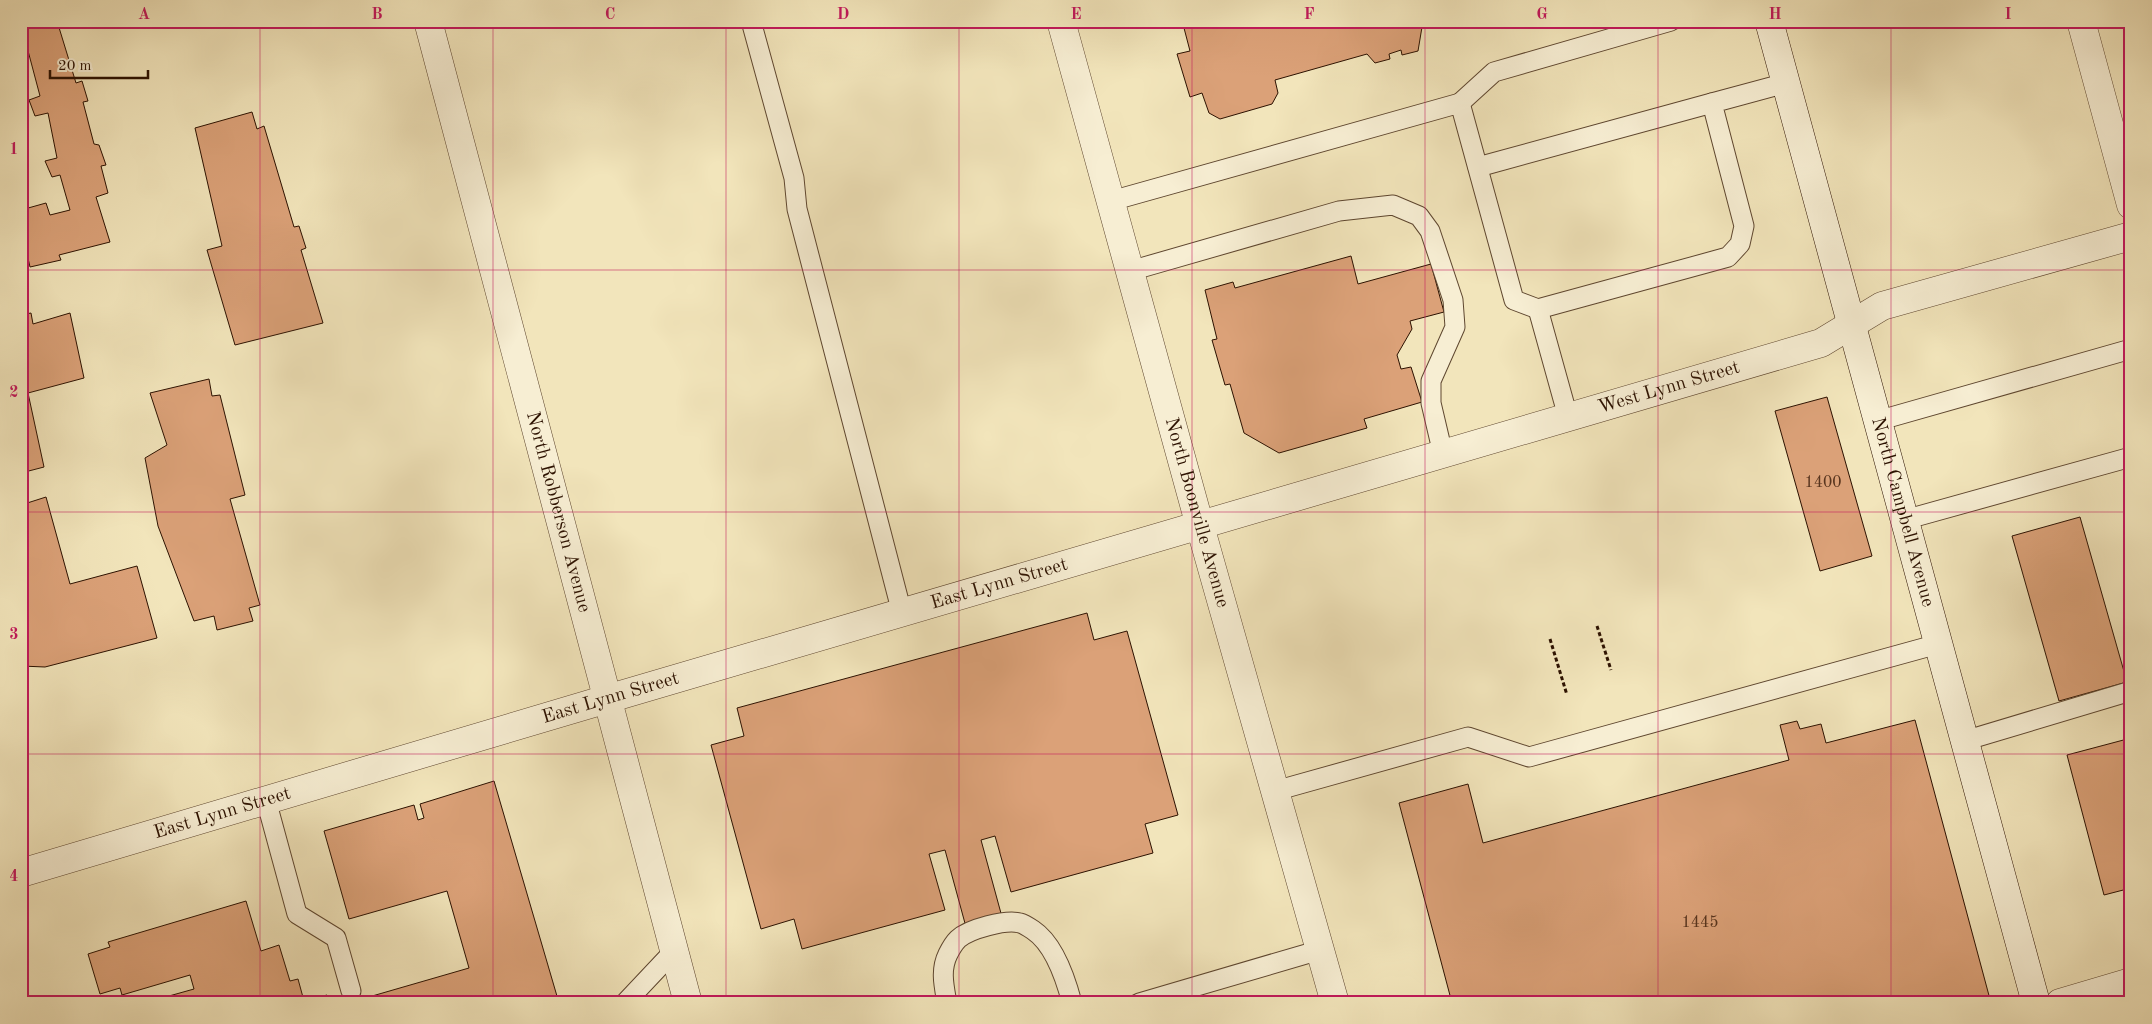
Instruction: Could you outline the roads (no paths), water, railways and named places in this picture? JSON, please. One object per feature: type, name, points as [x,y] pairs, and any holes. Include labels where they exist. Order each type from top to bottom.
[{"type":"street","name":"North Robberson Avenue","points":[[428,21],[688,1003]]},
{"type":"street","name":"North Boonville Avenue","points":[[1061,21],[1200,526],[1335,1003]]},
{"type":"street","name":"North Campbell Avenue","points":[[1769,21],[1850,325],[2036,1003]]},
{"type":"street","points":[[2081,21],[2131,205]]},
{"type":"street","name":"West Lynn Street","points":[[1200,526],[1821,343],[1882,306],[2131,236]]},
{"type":"street","name":"East Lynn Street","points":[[21,873],[606,699],[1200,526]]},
{"type":"street","points":[[2060,1003],[2131,982]]},
{"type":"lane","points":[[752,21],[794,178],[797,209],[902,613]]},
{"type":"lane","points":[[1111,201],[1460,103],[1494,72],[1671,21]]},
{"type":"lane","points":[[1478,167],[1786,83]]},
{"type":"lane","points":[[1460,103],[1514,300],[1538,309],[1728,257],[1740,244],[1744,226],[1712,103]]},
{"type":"lane","points":[[1130,271],[1339,211],[1392,205],[1419,216],[1430,231],[1453,300],[1455,327],[1431,381],[1431,403],[1444,454]]},
{"type":"lane","points":[[1538,309],[1568,418]]},
{"type":"lane","points":[[1877,421],[2131,349]]},
{"type":"lane","points":[[1904,520],[2131,457]]},
{"type":"lane","points":[[1275,791],[1468,737],[1529,756],[1938,644]]},
{"type":"lane","points":[[1964,742],[2131,690]]},
{"type":"lane","points":[[266,800],[297,914],[336,938],[351,991]]},
{"type":"lane","points":[[947,1003],[942,977],[947,955],[958,938],[979,928],[1020,922],[1035,931],[1051,951],[1062,971],[1072,1003]]},
{"type":"lane","points":[[624,1003],[674,950]]},
{"type":"lane","points":[[1139,1003],[1200,994],[1320,950]]}]
